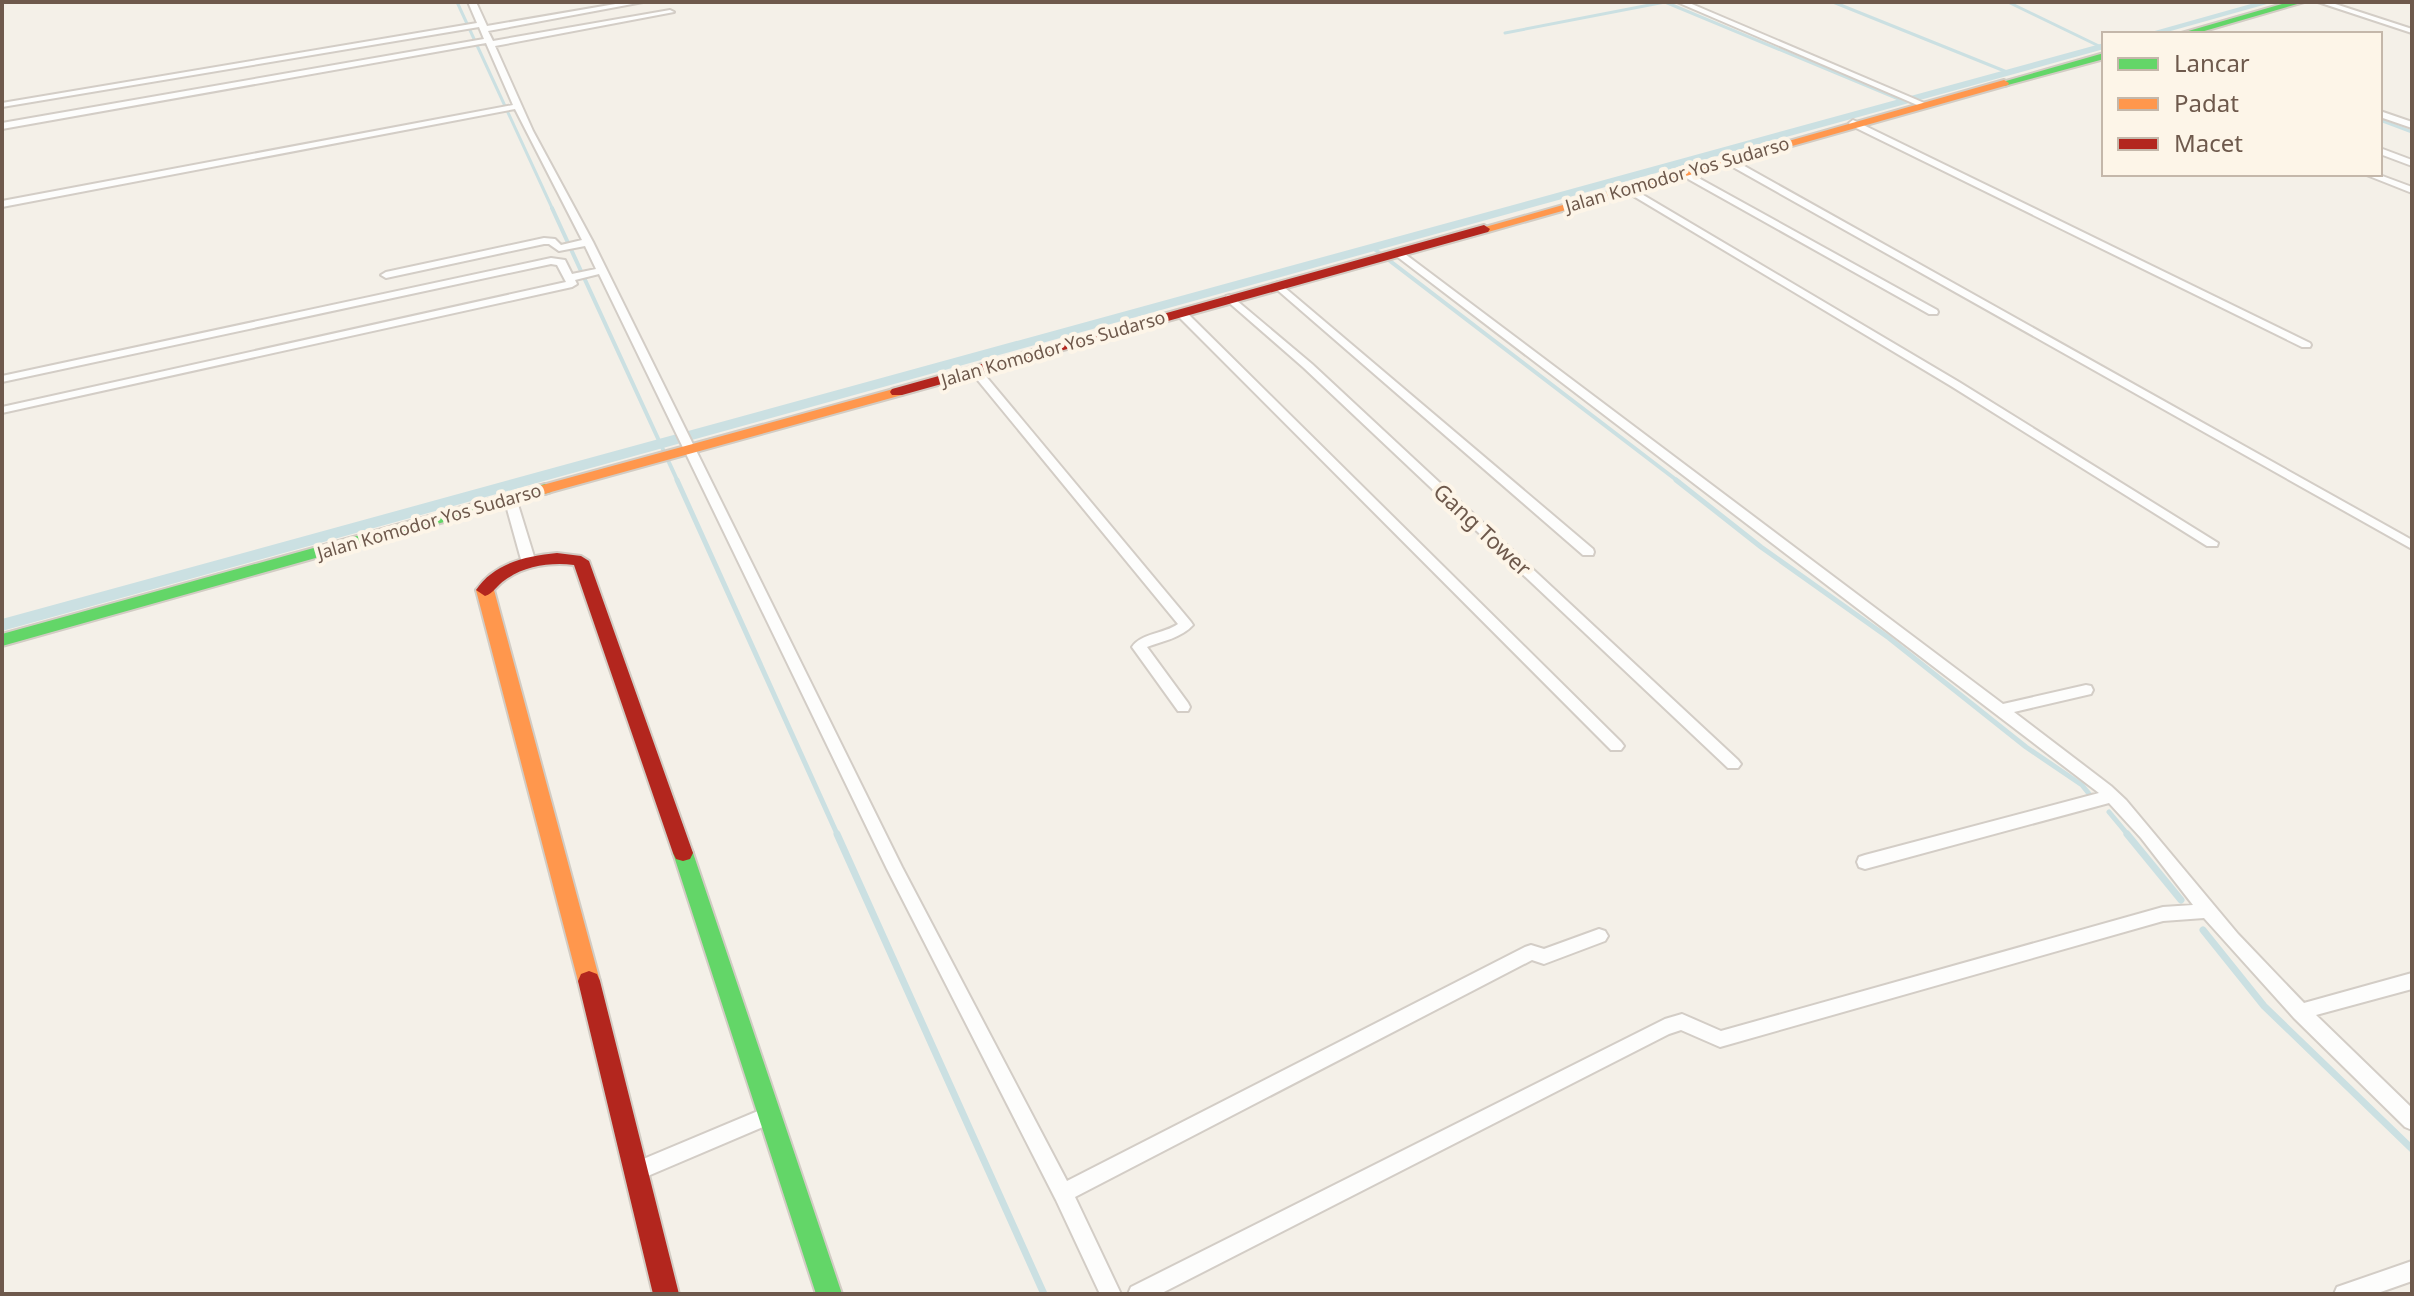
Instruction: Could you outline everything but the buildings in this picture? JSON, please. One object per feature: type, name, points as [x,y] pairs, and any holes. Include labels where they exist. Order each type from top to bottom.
[{"type":"street","points":[[472,2],[516,107],[586,242],[895,869],[1063,1193],[1111,1294]]},
{"type":"street","points":[[2,105],[462,28],[639,2]]},
{"type":"street","points":[[1681,2],[1921,104]]},
{"type":"street","points":[[2190,32],[2299,2]]},
{"type":"street","points":[[2322,2],[2412,31]]},
{"type":"street","points":[[2,126],[468,44],[670,12]]},
{"type":"street","name":"Jalan Komodor Yos Sudarso","points":[[2,640],[685,448],[1628,189],[1921,104],[2102,57]]},
{"type":"street","points":[[2,204],[516,107]]},
{"type":"street","points":[[2382,115],[2412,125]]},
{"type":"street","points":[[1853,123],[2306,345]]},
{"type":"street","points":[[2382,152],[2412,163]]},
{"type":"street","points":[[1727,160],[2412,545]]},
{"type":"street","points":[[1684,173],[1933,312]]},
{"type":"street","points":[[2374,176],[2412,190]]},
{"type":"street","points":[[1628,189],[1955,384],[2212,543]]},
{"type":"street","points":[[386,275],[544,241],[552,241],[559,248],[586,242]]},
{"type":"street","points":[[1389,255],[2112,796],[2134,816],[2208,911],[2300,1012],[2412,1121]]},
{"type":"street","points":[[2,379],[551,261],[561,262],[572,278],[572,284],[561,289],[2,410]]},
{"type":"street","points":[[572,278],[598,271]]},
{"type":"street","points":[[1278,285],[1588,552]]},
{"type":"street","name":"Gang Tower","points":[[1230,298],[1342,398],[1733,764]]},
{"type":"street","points":[[1181,313],[1616,746]]},
{"type":"street","points":[[975,370],[1186,625],[1139,647],[1183,707]]},
{"type":"street","points":[[510,498],[529,563]]},
{"type":"street","points":[[666,1294],[585,965],[484,587],[493,579],[529,563],[569,555],[581,561],[705,914],[829,1294]]},
{"type":"street","points":[[2001,710],[2086,690]]},
{"type":"street","points":[[1865,862],[2112,796]]},
{"type":"street","points":[[1138,1294],[1665,1027],[1682,1022],[1720,1039],[2163,914],[2208,911]]},
{"type":"street","points":[[1063,1193],[1531,952],[1544,957],[1599,936]]},
{"type":"street","points":[[2300,1012],[2412,981]]},
{"type":"street","points":[[636,1172],[770,1115]]},
{"type":"street","points":[[2344,1294],[2412,1271]]},
{"type":"waterway","points":[[457,2],[553,210]]},
{"type":"waterway","points":[[1505,33],[1665,2],[1901,100]]},
{"type":"waterway","points":[[1833,2],[2007,72]]},
{"type":"waterway","points":[[2008,2],[2101,47]]},
{"type":"waterway","points":[[2156,32],[2269,2]]},
{"type":"waterway","points":[[2,625],[2102,47]]},
{"type":"waterway","points":[[2382,121],[2412,132]]},
{"type":"waterway","points":[[552,208],[678,482]]},
{"type":"waterway","points":[[1373,248],[1679,482]]},
{"type":"waterway","points":[[677,480],[838,836]]},
{"type":"waterway","points":[[1676,480],[1761,547],[1889,638],[2026,747],[2082,785],[2090,795]]},
{"type":"waterway","points":[[2109,812],[2129,836]]},
{"type":"waterway","points":[[837,834],[1044,1294]]},
{"type":"waterway","points":[[2127,834],[2181,900]]},
{"type":"waterway","points":[[2203,930],[2264,1006],[2412,1149]]},
{"type":"traffic: fast","points":[[2190,32],[2299,2]]},
{"type":"traffic: fast","points":[[2004,83],[2102,57]]},
{"type":"traffic: fast","points":[[2,640],[545,489]]},
{"type":"traffic: fast","points":[[683,853],[829,1294]]},
{"type":"traffic: slow","points":[[1484,229],[2004,83]]},
{"type":"traffic: slow","points":[[545,489],[897,392]]},
{"type":"traffic: slow","points":[[485,590],[589,981]]},
{"type":"traffic: jam","points":[[897,392],[1484,229]]},
{"type":"traffic: jam","points":[[485,590],[491,581],[514,567],[557,558],[581,561],[683,853]]},
{"type":"traffic: jam","points":[[589,981],[666,1294]]}]
